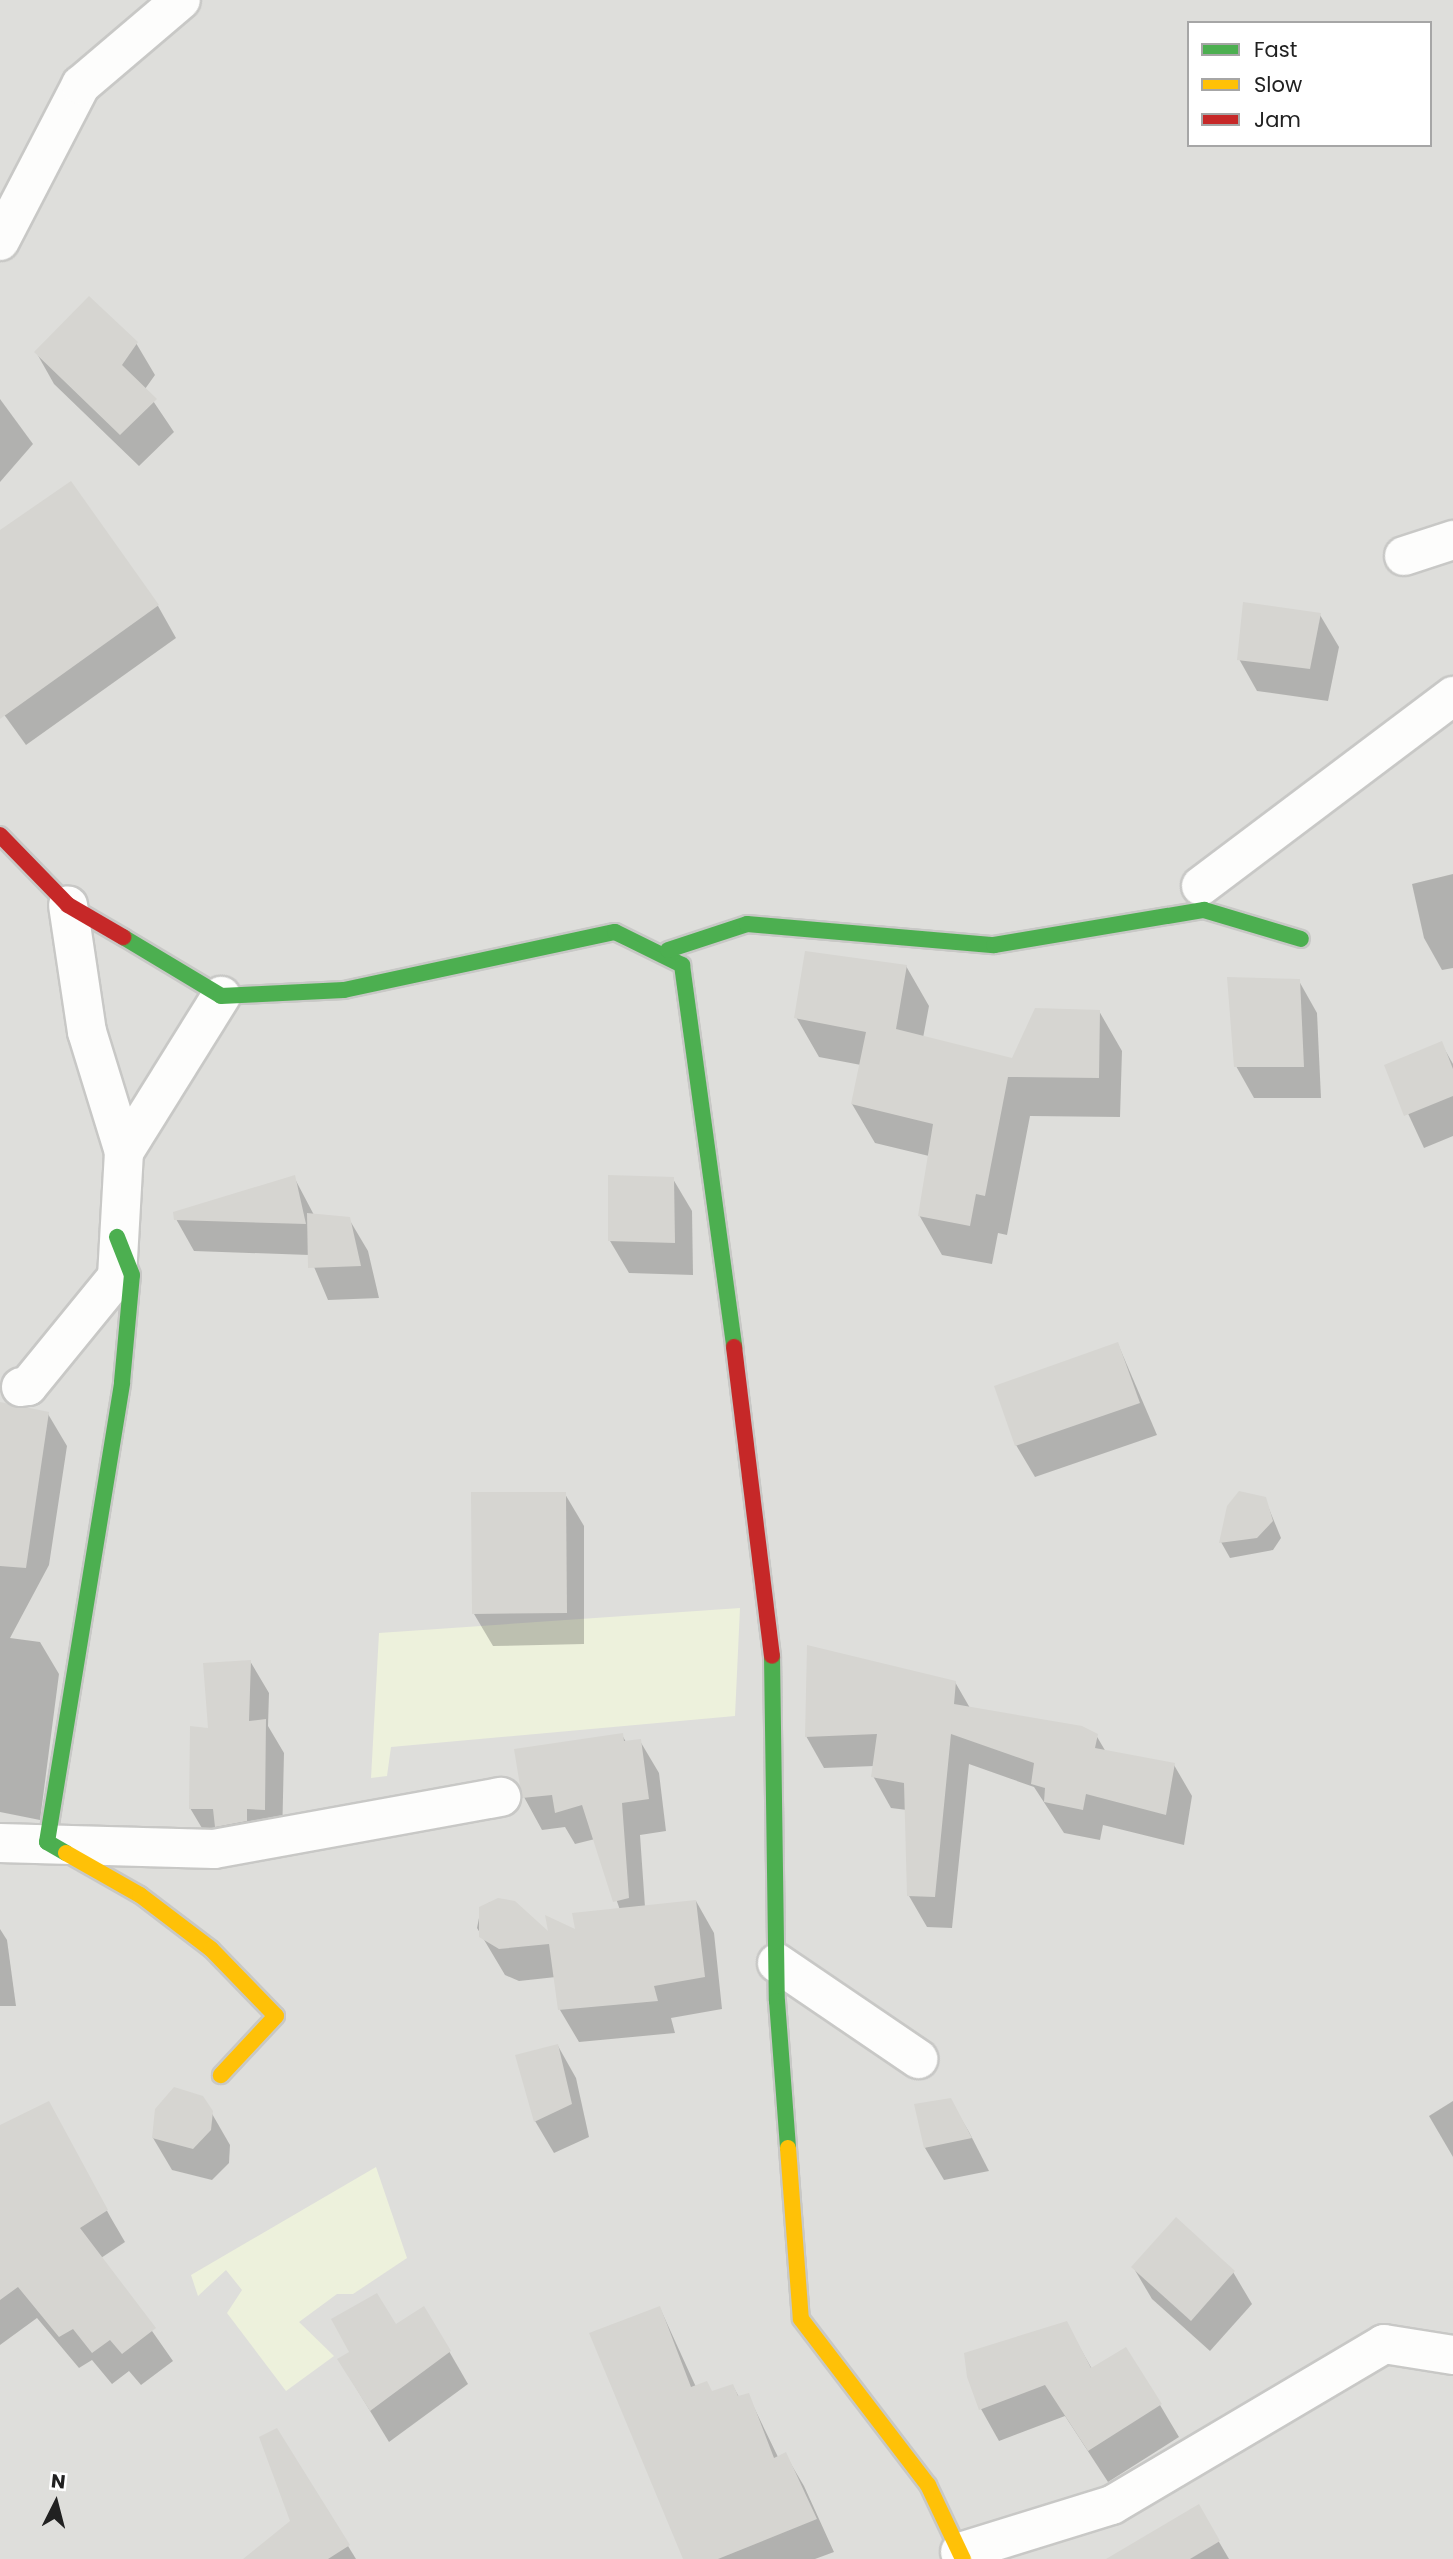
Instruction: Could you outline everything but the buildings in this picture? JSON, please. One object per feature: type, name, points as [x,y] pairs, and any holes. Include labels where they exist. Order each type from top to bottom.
[{"type":"street","points":[[0,241],[81,85],[181,0]]},
{"type":"street","points":[[1404,556],[1453,540]]},
{"type":"street","points":[[1201,886],[1453,696]]},
{"type":"street","points":[[0,835],[68,905],[221,996],[344,990],[615,932],[682,965],[706,1113],[774,1666],[777,1963],[801,2319],[928,2485],[961,2556],[1112,2505],[1384,2344],[1453,2355]]},
{"type":"street","points":[[21,1387],[28,1385],[117,1277],[117,1237],[124,1152],[88,1032],[68,905]]},
{"type":"street","points":[[668,950],[747,924],[994,945],[1204,909],[1301,939]]},
{"type":"street","points":[[124,1152],[221,996]]},
{"type":"street","points":[[47,1842],[122,1382],[132,1275],[117,1237]]},
{"type":"street","points":[[0,1843],[47,1842],[214,1849],[501,1797]]},
{"type":"street","points":[[47,1842],[140,1895],[211,1949],[276,2016],[220,2075]]},
{"type":"street","points":[[777,1963],[918,2059]]},
{"type":"shaded area","points":[[0,0],[1453,0],[1453,2559],[0,2559]]},
{"type":"green space","points":[[740,1608],[735,1716],[391,1747],[387,1776],[371,1778],[379,1633]]},
{"type":"green space","points":[[376,2167],[407,2258],[353,2294],[337,2294],[299,2322],[334,2356],[286,2391],[227,2313],[242,2290],[226,2270],[198,2296],[191,2275]]},
{"type":"traffic: fast","points":[[668,950],[747,924],[994,945],[1204,910],[1301,939]]},
{"type":"traffic: fast","points":[[123,937],[221,996],[344,990],[615,932],[682,965],[734,1347]]},
{"type":"traffic: fast","points":[[66,1853],[47,1842],[122,1382],[132,1275],[117,1237]]},
{"type":"traffic: fast","points":[[772,1656],[777,2001],[788,2148]]},
{"type":"traffic: slow","points":[[66,1853],[140,1895],[211,1949],[276,2016],[221,2075]]},
{"type":"traffic: slow","points":[[788,2148],[801,2319],[928,2485],[963,2559]]},
{"type":"traffic: jam","points":[[0,835],[68,905],[123,937]]},
{"type":"traffic: jam","points":[[734,1347],[772,1656]]}]
